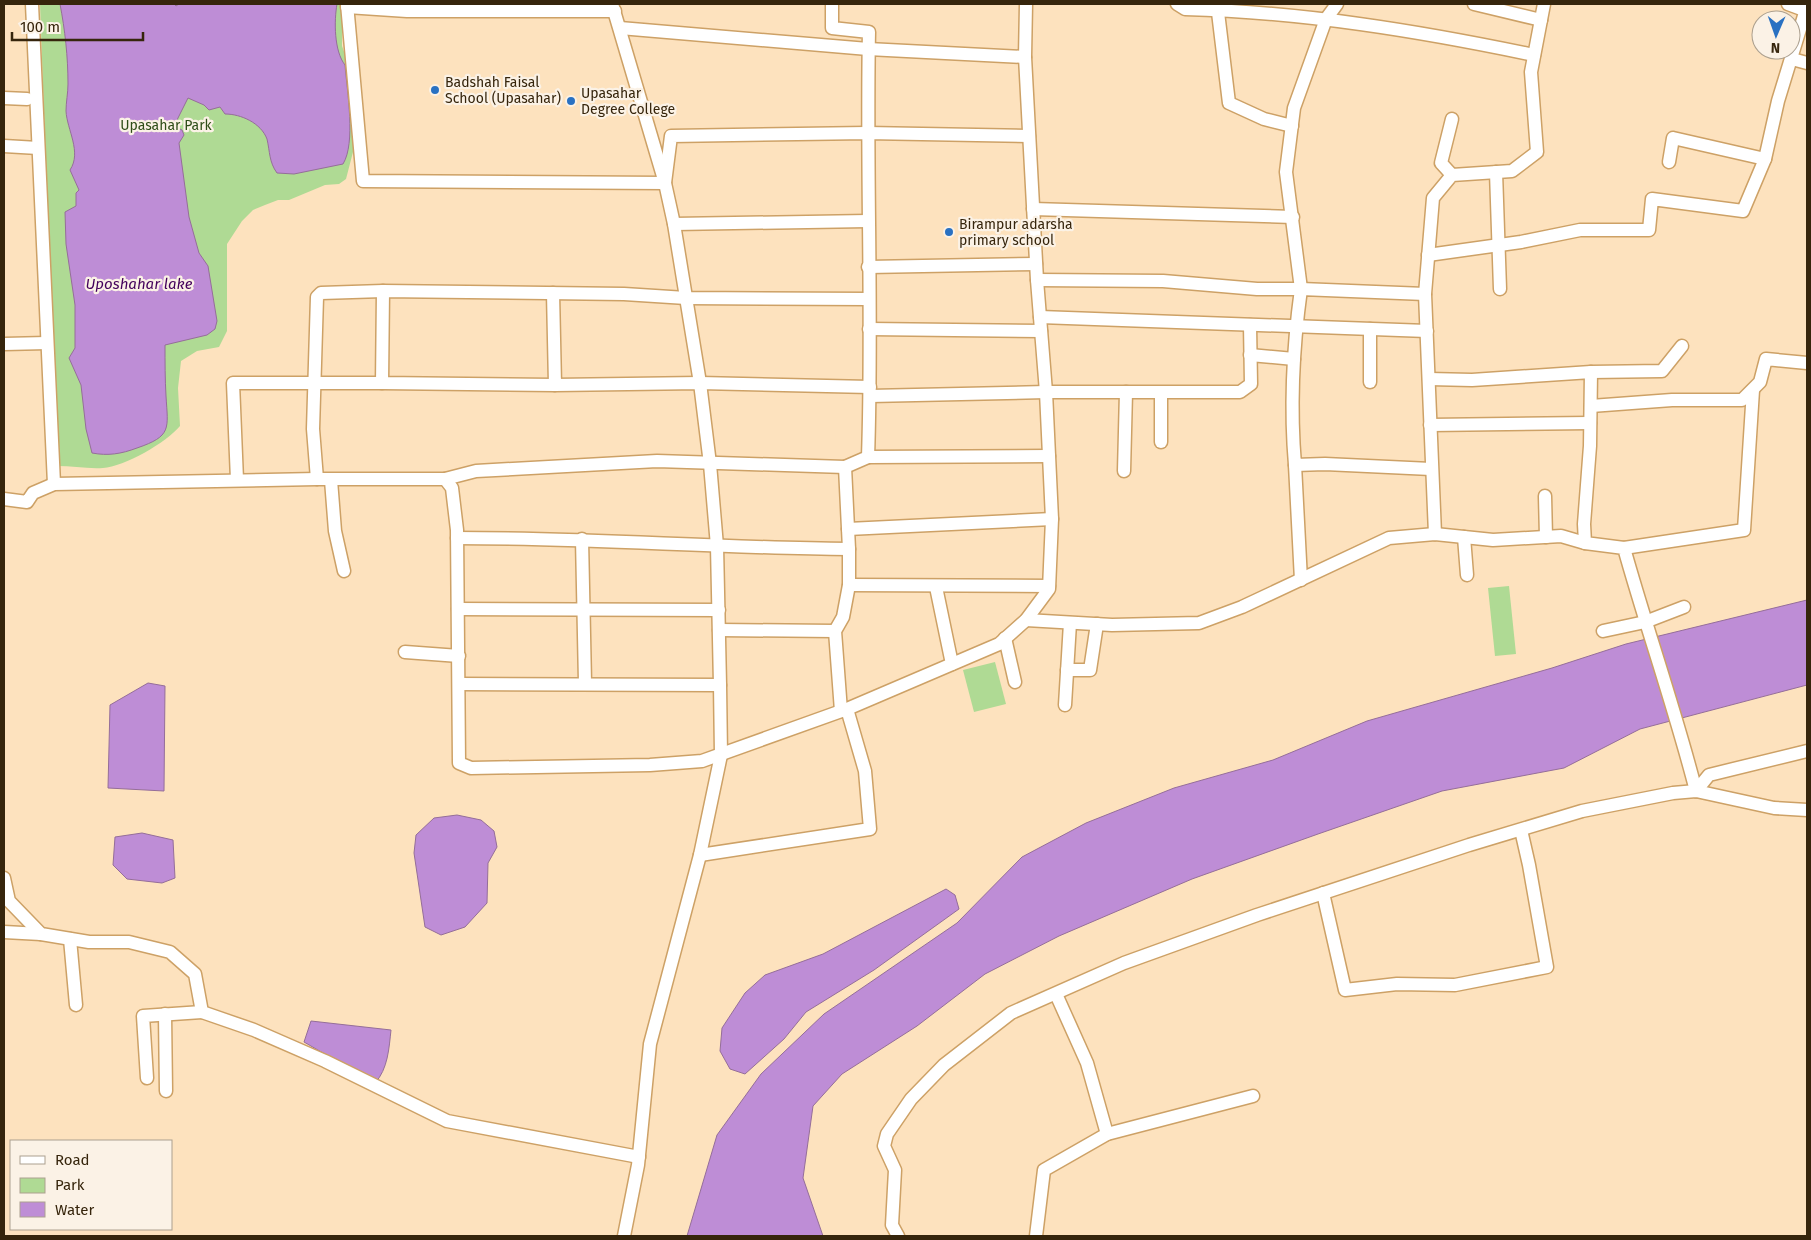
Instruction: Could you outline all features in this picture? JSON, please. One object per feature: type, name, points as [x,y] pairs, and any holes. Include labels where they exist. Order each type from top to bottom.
[{"type":"street","points":[[32,4],[54,484]]},
{"type":"street","points":[[832,4],[832,28],[869,32],[867,133],[870,392],[868,457]]},
{"type":"street","points":[[445,479],[452,488],[457,538],[460,763],[471,768],[650,766],[702,761],[844,710],[999,644],[1026,620],[1049,586],[1052,519],[1025,57],[1026,4]]},
{"type":"street","points":[[1177,4],[1185,9],[1217,7],[1326,19],[1449,37],[1534,55]]},
{"type":"street","points":[[1302,580],[1293,442],[1294,360],[1301,290],[1286,172],[1294,108],[1326,19],[1337,4]]},
{"type":"street","points":[[1474,4],[1541,20]]},
{"type":"street","points":[[1434,534],[1425,294],[1433,198],[1452,175],[1512,171],[1537,152],[1531,72],[1544,4]]},
{"type":"street","points":[[1788,4],[1807,9],[1801,29]]},
{"type":"street","points":[[624,1236],[639,1157],[650,1044],[700,854],[720,755],[717,546],[710,464],[700,383],[674,224],[665,183],[614,7],[483,7],[407,11],[347,6],[363,181],[665,183]]},
{"type":"street","points":[[1217,7],[1229,103],[1264,119],[1292,126]]},
{"type":"street","points":[[620,28],[868,49],[1025,57]]},
{"type":"street","points":[[1428,255],[1500,246],[1580,230],[1649,230],[1652,199],[1743,211],[1765,159],[1778,100],[1792,60]]},
{"type":"street","points":[[4,98],[27,99]]},
{"type":"street","points":[[1452,119],[1441,163],[1452,175]]},
{"type":"street","points":[[665,183],[671,136],[867,133],[1030,136]]},
{"type":"street","points":[[1669,162],[1673,138],[1765,159]]},
{"type":"street","points":[[4,146],[38,148]]},
{"type":"street","points":[[1496,172],[1500,289]]},
{"type":"street","points":[[1033,210],[1293,217]]},
{"type":"street","points":[[674,224],[868,221]]},
{"type":"street","points":[[868,266],[1036,264]]},
{"type":"street","points":[[1037,280],[1163,281],[1257,289],[1425,294]]},
{"type":"street","points":[[316,479],[313,429],[318,295],[321,293],[383,291],[553,293],[686,298],[869,299]]},
{"type":"street","points":[[382,383],[383,291]]},
{"type":"street","points":[[553,293],[555,385]]},
{"type":"street","points":[[1040,317],[1427,331]]},
{"type":"street","points":[[237,480],[234,383],[555,385],[700,383],[870,392],[1240,392],[1251,384],[1250,325]]},
{"type":"street","points":[[869,329],[1041,331]]},
{"type":"street","points":[[1370,329],[1370,382]]},
{"type":"street","points":[[4,344],[47,343]]},
{"type":"street","points":[[1429,379],[1472,380],[1591,372],[1662,371],[1682,346]]},
{"type":"street","points":[[1250,355],[1294,360]]},
{"type":"street","points":[[1591,406],[1672,400],[1742,400],[1760,382],[1766,359],[1807,363]]},
{"type":"street","points":[[1585,543],[1584,524],[1591,406],[1591,372]]},
{"type":"street","points":[[1026,620],[1097,624],[1199,623],[1242,607],[1389,538],[1434,534],[1493,540],[1562,536],[1585,543],[1624,548],[1744,530],[1753,390]]},
{"type":"street","points":[[1124,471],[1126,392]]},
{"type":"street","points":[[1161,393],[1161,442]]},
{"type":"street","points":[[1430,425],[1590,423]]},
{"type":"street","points":[[4,499],[27,502],[32,493],[54,484],[237,480],[445,479],[476,471],[657,461],[845,467],[868,457],[1049,456]]},
{"type":"street","points":[[1295,465],[1325,464],[1431,469]]},
{"type":"street","points":[[700,854],[870,829],[865,771],[844,710],[835,631],[843,616],[849,585],[845,467]]},
{"type":"street","points":[[331,480],[335,530],[344,571]]},
{"type":"street","points":[[1545,496],[1546,537]]},
{"type":"street","points":[[848,529],[1052,519]]},
{"type":"street","points":[[1464,537],[1467,575]]},
{"type":"street","points":[[457,538],[582,540],[849,549]]},
{"type":"street","points":[[582,540],[585,683]]},
{"type":"street","points":[[1624,548],[1645,622],[1680,730],[1696,791]]},
{"type":"street","points":[[849,585],[936,587],[1049,586]]},
{"type":"street","points":[[936,587],[952,664]]},
{"type":"street","points":[[1603,631],[1645,622],[1684,607]]},
{"type":"street","points":[[458,609],[719,610]]},
{"type":"street","points":[[1065,705],[1070,623]]},
{"type":"street","points":[[1067,670],[1094,675],[1097,624]]},
{"type":"street","points":[[719,630],[835,631]]},
{"type":"street","points":[[1005,638],[1015,682]]},
{"type":"street","points":[[405,652],[458,656]]},
{"type":"street","points":[[458,684],[720,685]]},
{"type":"street","points":[[1696,791],[1709,776],[1807,751]]},
{"type":"street","points":[[898,1236],[892,1225],[895,1170],[884,1146],[887,1134],[911,1099],[944,1065],[1012,1013],[1124,963],[1257,915],[1582,811],[1673,793],[1696,791],[1774,808],[1807,810]]},
{"type":"street","points":[[1323,894],[1345,990],[1398,984],[1455,985],[1547,967],[1521,830]]},
{"type":"street","points":[[4,878],[9,901],[41,934]]},
{"type":"street","points":[[4,932],[41,934],[89,942],[129,942],[170,952],[195,974],[202,1012]]},
{"type":"street","points":[[70,939],[76,1005]]},
{"type":"street","points":[[1056,994],[1087,1063],[1107,1134]]},
{"type":"street","points":[[146,1078],[144,1016],[202,1012],[254,1030],[325,1061],[447,1121],[639,1157]]},
{"type":"street","points":[[165,1014],[166,1091]]},
{"type":"street","points":[[1036,1236],[1044,1170],[1107,1134],[1252,1096]]},
{"type":"green space","name":"Uposhahar lake","points":[[40,4],[346,4],[342,20],[342,46],[348,63],[349,99],[353,114],[353,152],[346,179],[339,184],[325,185],[289,200],[278,200],[265,205],[253,210],[242,221],[227,244],[227,331],[219,347],[197,351],[181,361],[178,388],[180,426],[144,453],[112,467],[57,466]]},
{"type":"green space","points":[[1509,586],[1516,654],[1495,656],[1488,588]]},
{"type":"green space","points":[[995,662],[1006,704],[974,712],[963,670]]},
{"type":"water","name":"Uposhahar lake","points":[[60,4],[174,4],[176,6],[179,4],[337,4],[335,27],[337,44],[341,59],[345,65],[350,130],[347,155],[343,164],[294,174],[277,173],[271,161],[267,139],[260,128],[250,120],[225,114],[220,107],[209,110],[204,105],[188,98],[176,122],[176,127],[182,130],[184,135],[179,143],[189,217],[199,253],[208,266],[217,321],[215,329],[207,335],[165,345],[167,424],[165,430],[162,435],[148,444],[115,454],[92,453],[86,429],[81,385],[69,358],[75,348],[75,305],[66,244],[65,212],[76,206],[76,193],[79,190],[70,170],[75,156],[66,111],[67,64]]},
{"type":"water","points":[[1807,600],[1807,685],[1640,729],[1564,768],[1442,791],[1318,834],[1192,879],[1059,936],[985,974],[917,1026],[842,1074],[813,1106],[803,1178],[823,1236],[687,1236],[717,1135],[761,1074],[824,1014],[957,923],[1022,857],[1086,823],[1174,788],[1273,760],[1367,721],[1552,668],[1626,644]]},
{"type":"water","points":[[148,683],[165,686],[164,791],[108,788],[110,705]]},
{"type":"water","points":[[457,815],[481,820],[494,831],[497,847],[488,863],[487,903],[465,927],[441,935],[425,927],[414,853],[416,835],[434,818]]},
{"type":"water","points":[[142,833],[173,840],[175,878],[162,883],[127,879],[113,865],[115,837]]},
{"type":"water","points":[[946,889],[955,895],[959,909],[874,970],[806,1012],[784,1039],[745,1074],[730,1069],[720,1051],[722,1028],[745,993],[765,975],[823,954]]},
{"type":"water","points":[[311,1021],[391,1030],[385,1065],[375,1083],[304,1042]]},
{"type":"place","name":"Badshah Faisal School (Upasahar)","points":[[435,90]]},
{"type":"place","name":"Upasahar Degree College","points":[[571,101]]},
{"type":"place","name":"Birampur adarsha primary school","points":[[949,232]]},
{"type":"park label","name":"Upasahar Park","points":[[166,125]]}]
